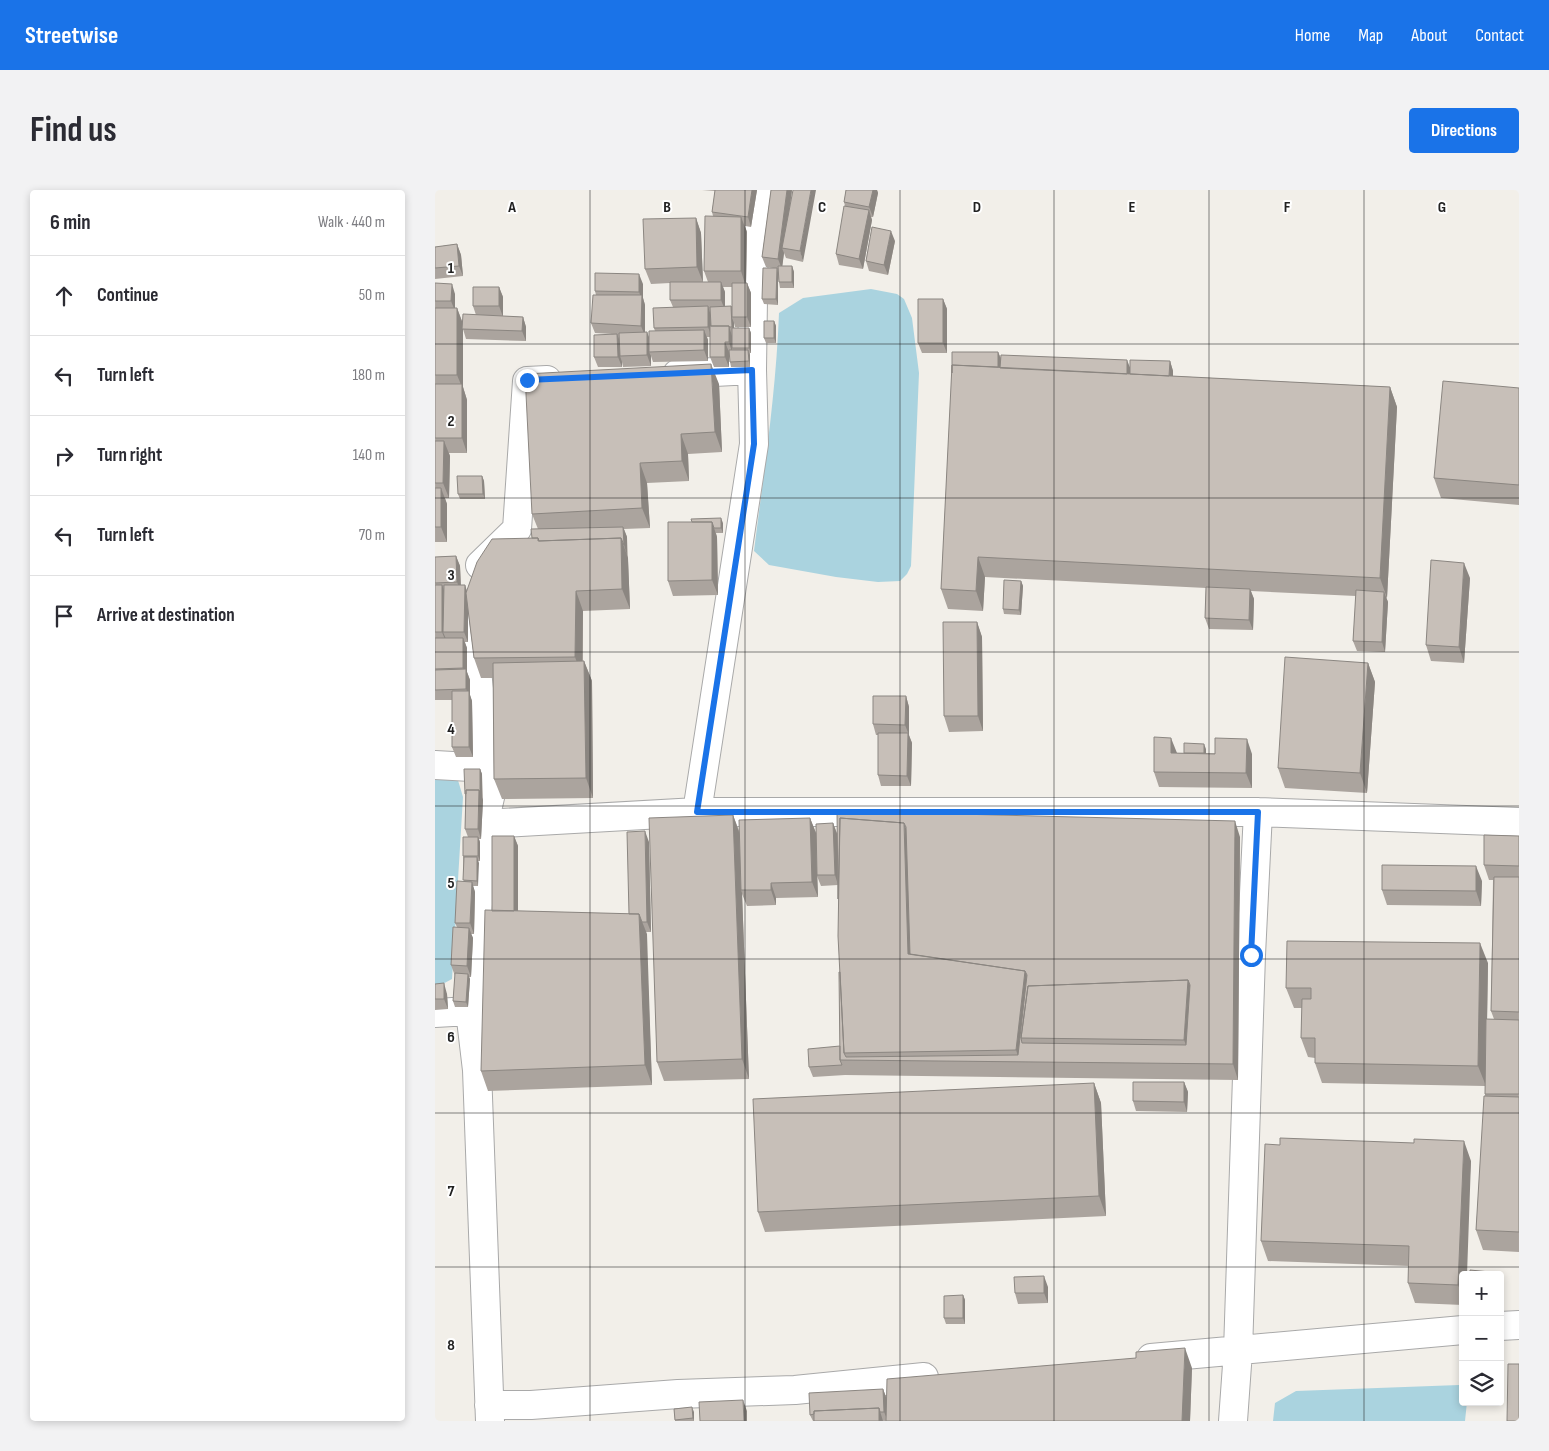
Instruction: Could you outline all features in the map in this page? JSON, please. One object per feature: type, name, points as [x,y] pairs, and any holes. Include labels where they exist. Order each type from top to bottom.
[{"type":"street","points":[[697,812],[754,444],[752,370],[754,226],[768,190]]},
{"type":"street","points":[[654,375],[752,370]]},
{"type":"street","points":[[576,378],[527,380],[517,528],[473,572],[471,611],[491,793],[484,824],[470,1011],[477,1070],[489,1413],[531,1405],[678,1394],[795,1390],[951,1375]]},
{"type":"street","points":[[435,765],[488,768]]},
{"type":"street","points":[[484,824],[697,812],[1258,812],[1519,822]]},
{"type":"street","points":[[1233,1421],[1238,1351],[1251,955],[1258,812]]},
{"type":"street","points":[[435,1012],[470,1011]]},
{"type":"street","points":[[1504,1326],[1519,1324]]},
{"type":"street","points":[[1129,1360],[1459,1330]]},
{"type":"water","points":[[871,289],[897,294],[904,299],[912,318],[919,373],[911,566],[907,574],[900,581],[878,582],[836,577],[769,565],[754,551],[766,462],[779,313],[803,298]]},
{"type":"water","points":[[435,773],[457,777],[463,797],[452,979],[437,987],[435,987]]},
{"type":"water","points":[[1459,1385],[1459,1406],[1467,1406],[1465,1421],[1273,1421],[1275,1403],[1296,1391]]},
{"type":"building","points":[[715,190],[752,190],[748,217],[712,212]]},
{"type":"building","points":[[771,190],[787,190],[778,259],[762,257]]},
{"type":"building","points":[[793,190],[811,190],[800,251],[782,248]]},
{"type":"building","points":[[846,190],[873,190],[869,207],[844,202]]},
{"type":"building","points":[[844,206],[869,210],[859,259],[836,254]]},
{"type":"building","points":[[705,216],[741,217],[741,271],[704,271]]},
{"type":"building","points":[[696,218],[697,267],[645,269],[643,219]]},
{"type":"building","points":[[872,227],[891,231],[884,265],[866,261]]},
{"type":"building","points":[[457,244],[459,266],[435,268],[435,247]]},
{"type":"building","points":[[778,266],[792,266],[792,282],[779,282]]},
{"type":"building","points":[[763,268],[777,268],[776,299],[762,299]]},
{"type":"building","points":[[595,273],[639,274],[639,292],[595,291]]},
{"type":"building","points":[[670,282],[721,282],[721,300],[670,300]]},
{"type":"building","points":[[435,283],[452,284],[451,301],[435,301]]},
{"type":"building","points":[[732,283],[747,283],[747,317],[732,317]]},
{"type":"building","points":[[473,287],[499,287],[499,306],[473,306]]},
{"type":"building","points":[[593,295],[642,295],[641,326],[591,323]]},
{"type":"building","points":[[918,299],[943,299],[943,343],[918,343]]},
{"type":"building","points":[[708,306],[708,327],[654,328],[653,308]]},
{"type":"building","points":[[731,306],[732,327],[711,326],[710,307]]},
{"type":"building","points":[[435,308],[457,308],[457,375],[435,375]]},
{"type":"building","points":[[463,314],[523,317],[522,331],[462,329]]},
{"type":"building","points":[[764,321],[774,321],[774,338],[764,338]]},
{"type":"building","points":[[710,326],[729,326],[729,342],[725,342],[725,357],[710,357]]},
{"type":"building","points":[[732,328],[749,328],[749,348],[732,348]]},
{"type":"building","points":[[704,330],[704,350],[649,352],[649,331]]},
{"type":"building","points":[[647,332],[647,355],[620,356],[619,333]]},
{"type":"building","points":[[617,334],[618,357],[594,357],[594,335]]},
{"type":"building","points":[[729,350],[748,350],[749,361],[730,362]]},
{"type":"building","points":[[952,352],[998,352],[998,367],[952,365]]},
{"type":"building","points":[[1001,355],[1127,360],[1127,374],[1000,368]]},
{"type":"building","points":[[1130,360],[1170,361],[1169,376],[1130,374]]},
{"type":"building","points":[[711,364],[715,432],[681,434],[682,461],[640,463],[642,508],[532,514],[525,374]]},
{"type":"building","points":[[952,365],[1390,387],[1380,578],[978,557],[976,591],[941,589]]},
{"type":"building","points":[[1443,381],[1519,388],[1519,485],[1434,478]]},
{"type":"building","points":[[435,384],[462,384],[462,438],[435,438]]},
{"type":"building","points":[[435,441],[444,441],[443,483],[435,483]]},
{"type":"building","points":[[457,476],[482,476],[483,494],[458,494]]},
{"type":"building","points":[[435,488],[441,488],[441,527],[435,527]]},
{"type":"building","points":[[721,518],[721,528],[714,528],[712,522],[692,522],[691,519]]},
{"type":"building","points":[[668,522],[712,522],[712,580],[668,581]]},
{"type":"building","points":[[623,527],[624,545],[621,538],[539,541],[538,538],[532,538],[531,529]]},
{"type":"building","points":[[538,538],[538,541],[621,538],[622,589],[576,591],[575,657],[474,658],[466,593],[477,562],[492,539]]},
{"type":"building","points":[[456,556],[457,582],[435,583],[435,557]]},
{"type":"building","points":[[1431,560],[1464,563],[1459,647],[1426,645]]},
{"type":"building","points":[[1004,580],[1021,581],[1019,610],[1003,609]]},
{"type":"building","points":[[435,585],[442,585],[442,632],[435,632]]},
{"type":"building","points":[[444,585],[465,585],[464,632],[443,632]]},
{"type":"building","points":[[1206,587],[1250,589],[1249,620],[1205,618]]},
{"type":"building","points":[[1356,590],[1384,592],[1382,642],[1353,641]]},
{"type":"building","points":[[943,622],[977,622],[978,716],[944,716]]},
{"type":"building","points":[[435,638],[463,638],[463,668],[435,669]]},
{"type":"building","points":[[1285,657],[1368,663],[1360,773],[1278,768]]},
{"type":"building","points":[[584,661],[586,778],[494,779],[493,663]]},
{"type":"building","points":[[466,669],[466,689],[435,690],[435,670]]},
{"type":"building","points":[[452,691],[469,691],[469,747],[452,747]]},
{"type":"building","points":[[873,696],[906,696],[905,725],[873,724]]},
{"type":"building","points":[[878,733],[908,733],[907,776],[878,775]]},
{"type":"building","points":[[1154,737],[1171,738],[1171,753],[1215,754],[1215,738],[1247,739],[1246,773],[1154,772]]},
{"type":"building","points":[[1184,743],[1204,744],[1204,753],[1184,753]]},
{"type":"building","points":[[464,769],[480,769],[480,793],[479,790],[466,790],[465,794]]},
{"type":"building","points":[[466,790],[479,790],[478,829],[465,829]]},
{"type":"building","points":[[837,811],[1235,821],[1233,1064],[840,1060],[839,972],[844,1053],[846,1057],[1018,1055],[1027,975],[1025,971],[910,954],[906,827],[904,823],[840,818],[838,899]],"holes":[[[1188,980],[1190,985],[1186,1045],[1022,1043],[1021,1038],[1028,986]]]},
{"type":"building","points":[[733,815],[742,1059],[657,1062],[649,818]]},
{"type":"building","points":[[810,818],[812,882],[771,883],[771,890],[741,890],[739,820]]},
{"type":"building","points":[[840,818],[904,823],[908,954],[1025,971],[1016,1050],[844,1053],[838,936]]},
{"type":"building","points":[[833,823],[835,875],[817,875],[816,824]]},
{"type":"building","points":[[645,831],[647,922],[642,922],[639,914],[629,914],[627,832]]},
{"type":"building","points":[[1484,835],[1519,836],[1519,866],[1484,865]]},
{"type":"building","points":[[492,836],[514,836],[514,911],[492,911]]},
{"type":"building","points":[[463,837],[478,837],[478,856],[463,856]]},
{"type":"building","points":[[464,857],[477,857],[477,881],[463,880]]},
{"type":"building","points":[[1382,865],[1476,866],[1476,891],[1382,890]]},
{"type":"building","points":[[1494,877],[1519,877],[1519,1012],[1491,1011]]},
{"type":"building","points":[[457,881],[472,882],[470,923],[455,923]]},
{"type":"building","points":[[485,910],[639,914],[645,1065],[481,1071]]},
{"type":"building","points":[[453,927],[469,928],[467,966],[451,965]]},
{"type":"building","points":[[1287,941],[1480,943],[1478,1066],[1315,1063],[1315,1038],[1301,1038],[1302,999],[1311,999],[1311,988],[1286,988]]},
{"type":"building","points":[[455,973],[468,974],[466,1002],[453,1001]]},
{"type":"building","points":[[1188,980],[1184,1040],[1021,1038],[1028,986]]},
{"type":"building","points":[[444,983],[444,999],[435,999],[435,984]]},
{"type":"building","points":[[1486,1019],[1519,1020],[1519,1094],[1485,1094]]},
{"type":"building","points":[[840,1046],[842,1065],[809,1067],[808,1049]]},
{"type":"building","points":[[1133,1082],[1184,1082],[1184,1102],[1133,1101]]},
{"type":"building","points":[[1094,1083],[1099,1196],[758,1212],[753,1099]]},
{"type":"building","points":[[1484,1096],[1519,1097],[1519,1232],[1476,1230]]},
{"type":"building","points":[[1280,1138],[1414,1143],[1414,1139],[1464,1141],[1458,1285],[1408,1283],[1409,1246],[1261,1241],[1265,1144],[1280,1145]]},
{"type":"building","points":[[1044,1276],[1044,1293],[1015,1293],[1014,1277]]},
{"type":"building","points":[[963,1295],[963,1318],[944,1318],[944,1296]]},
{"type":"building","points":[[1185,1348],[1182,1421],[886,1421],[887,1379],[1136,1358],[1136,1352]]},
{"type":"building","points":[[1508,1364],[1519,1364],[1519,1421],[1507,1421]]},
{"type":"building","points":[[883,1389],[884,1412],[880,1412],[879,1408],[814,1411],[814,1414],[810,1415],[809,1393]]},
{"type":"building","points":[[743,1400],[744,1421],[700,1421],[699,1402]]},
{"type":"building","points":[[692,1407],[693,1418],[675,1420],[674,1409]]},
{"type":"building","points":[[879,1408],[879,1421],[814,1421],[814,1411]]},
{"type":"route","points":[[527,380],[752,370],[754,444],[697,812],[1258,812],[1251,955]]}]
